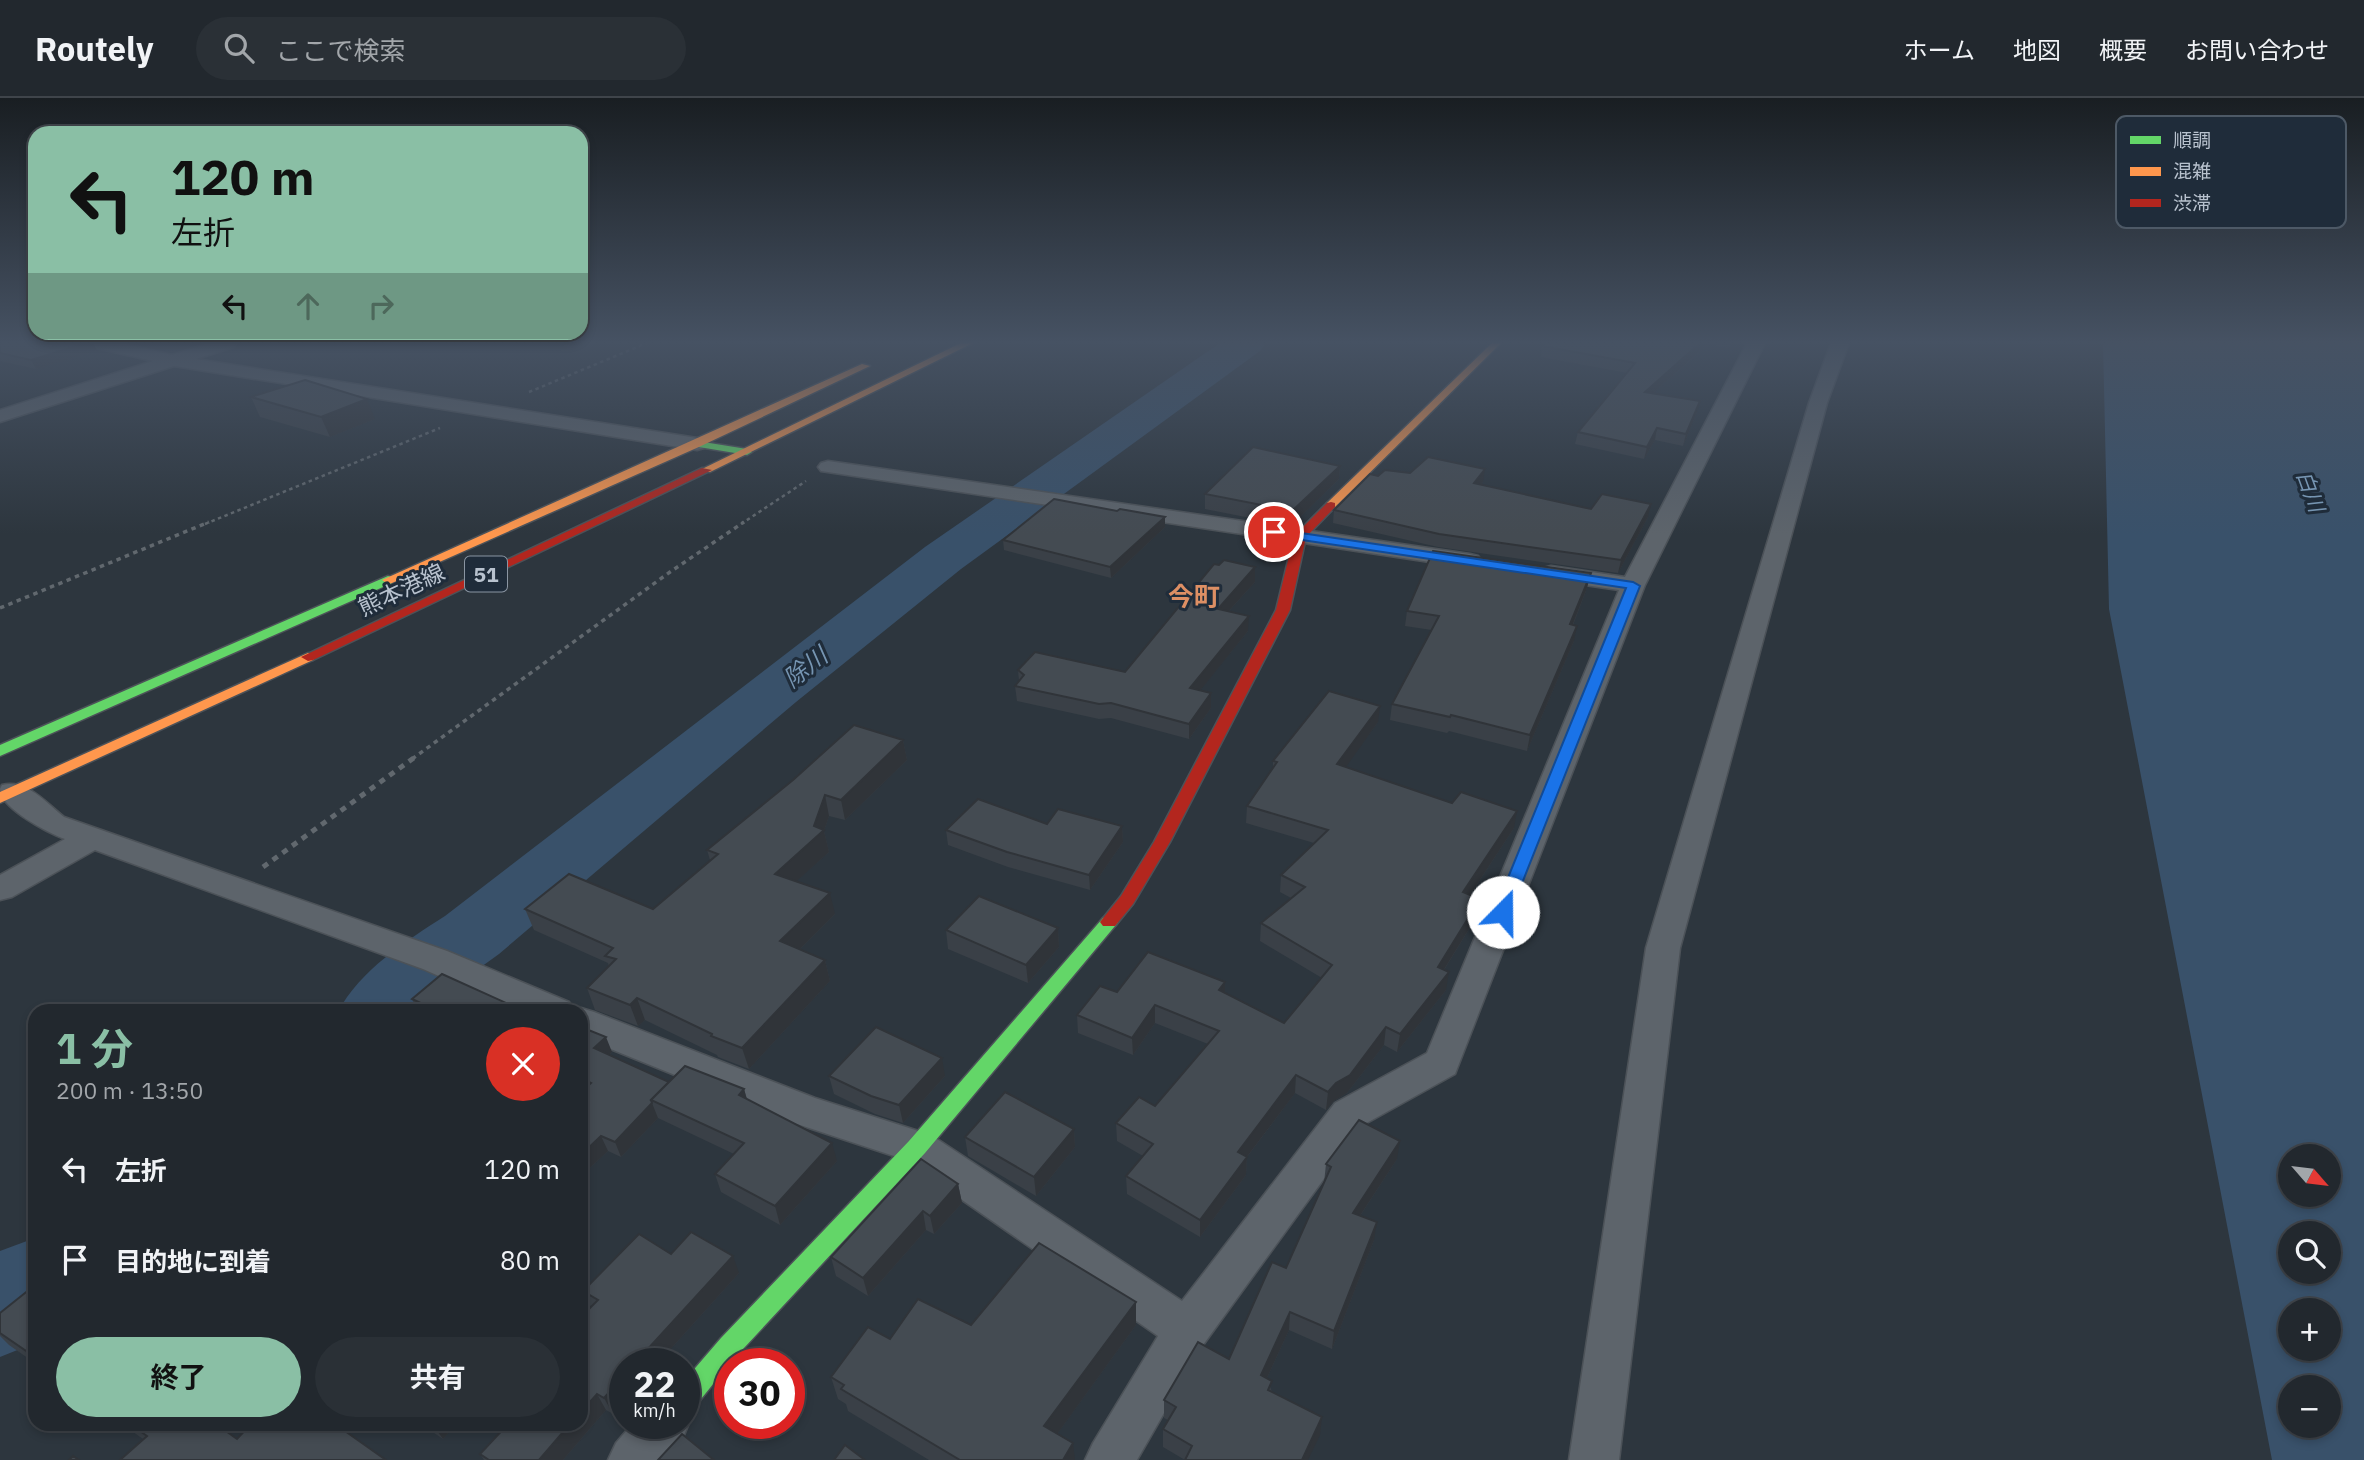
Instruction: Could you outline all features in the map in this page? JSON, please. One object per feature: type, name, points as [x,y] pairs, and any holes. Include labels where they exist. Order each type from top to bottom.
[{"type":"main road","name":"熊本港線","points":[[0,751],[777,407]]},
{"type":"main road","name":"熊本港線","points":[[4,792],[747,453],[841,407]]},
{"type":"main road","points":[[700,1381],[918,1147],[1127,900],[1163,842],[1283,610],[1300,536],[1432,407]]},
{"type":"main road","points":[[697,444],[747,453]]},
{"type":"street","points":[[0,416],[29,407]]},
{"type":"street","points":[[463,407],[697,444]]},
{"type":"street","points":[[1110,1460],[1188,1330],[1349,1114],[1442,1063],[1633,586],[1724,407]]},
{"type":"street","points":[[1594,1460],[1663,948],[1817,407]]},
{"type":"street","points":[[828,467],[1487,564]]},
{"type":"street","points":[[1527,570],[1633,586]]},
{"type":"street","points":[[4,792],[53,824],[435,960],[537,1004]]},
{"type":"street","points":[[0,889],[92,838]]},
{"type":"street","points":[[588,1025],[805,1111],[918,1147],[1188,1330]]},
{"type":"street","points":[[633,1460],[651,1439]]},
{"type":"path","points":[[0,607],[492,407]]},
{"type":"path","points":[[234,888],[670,572],[828,467]]},
{"type":"water","name":"白川","points":[[2104,407],[2364,407],[2364,1460],[2272,1460],[2109,609]]},
{"type":"building","points":[[284,407],[348,407],[321,417]]},
{"type":"building","points":[[1599,407],[1698,407],[1686,434],[1657,428],[1647,447],[1578,432]]},
{"type":"building","points":[[1253,447],[1340,466],[1292,511],[1205,494]]},
{"type":"building","points":[[1428,457],[1485,469],[1474,483],[1591,509],[1602,494],[1651,504],[1621,560],[1439,534],[1334,510],[1370,474],[1378,476],[1385,470],[1410,473]]},
{"type":"building","points":[[1054,499],[1165,517],[1110,567],[1003,540]]},
{"type":"building","points":[[1433,551],[1591,573],[1570,624],[1577,626],[1530,735],[1451,715],[1450,717],[1392,704],[1439,616],[1407,611]]},
{"type":"building","points":[[1224,560],[1255,567],[1218,609],[1249,616],[1190,688],[1211,693],[1189,724],[1111,703],[1099,704],[1015,686],[1024,675],[1018,670],[1035,652],[1125,672],[1214,564],[1219,565]]},
{"type":"building","points":[[1329,691],[1380,706],[1337,764],[1452,803],[1461,792],[1517,811],[1463,892],[1480,899],[1438,967],[1449,972],[1400,1034],[1386,1027],[1350,1075],[1336,1083],[1328,1092],[1296,1075],[1238,1152],[1247,1157],[1200,1220],[1126,1176],[1153,1144],[1116,1123],[1139,1097],[1155,1106],[1219,1031],[1155,1005],[1132,1038],[1077,1015],[1100,986],[1117,992],[1148,952],[1225,982],[1219,990],[1284,1023],[1332,965],[1261,923],[1305,887],[1281,875],[1328,830],[1247,806],[1277,762],[1273,761]]},
{"type":"building","points":[[854,725],[903,740],[841,800],[825,795],[814,826],[824,830],[775,874],[830,893],[780,941],[825,960],[742,1048],[711,1036],[712,1034],[637,998],[630,1005],[587,988],[616,959],[605,956],[613,948],[525,909],[569,874],[653,909],[718,854],[707,850],[793,780]]},
{"type":"building","points":[[978,799],[1047,824],[1058,809],[1122,826],[1089,875],[1007,852],[946,830]]},
{"type":"building","points":[[979,896],[1058,928],[1026,965],[946,930]]},
{"type":"building","points":[[442,974],[508,1004],[423,1004],[412,999]]},
{"type":"building","points":[[876,1027],[942,1058],[899,1105],[871,1096],[829,1076]]},
{"type":"building","points":[[588,1030],[606,1037],[594,1048],[669,1082],[615,1142],[601,1136],[588,1148],[588,1086],[591,1083],[588,1082]]},
{"type":"building","points":[[685,1066],[744,1089],[739,1095],[832,1143],[775,1206],[715,1174],[744,1143],[651,1100]]},
{"type":"building","points":[[1005,1092],[1074,1129],[1034,1177],[965,1137]]},
{"type":"building","points":[[1359,1120],[1400,1141],[1353,1213],[1377,1222],[1334,1331],[1290,1312],[1261,1375],[1272,1381],[1268,1390],[1322,1417],[1302,1460],[1185,1460],[1192,1446],[1163,1429],[1176,1407],[1164,1400],[1198,1342],[1229,1359],[1272,1262],[1286,1268],[1331,1167],[1326,1164]]},
{"type":"building","points":[[921,1159],[958,1184],[930,1216],[923,1211],[863,1278],[831,1257]]},
{"type":"building","points":[[691,1232],[733,1256],[649,1348],[609,1348],[609,1393],[604,1398],[597,1394],[588,1404],[588,1310],[598,1300],[588,1294],[588,1286],[639,1234],[671,1254]]},
{"type":"building","points":[[1039,1243],[1136,1302],[1044,1426],[1073,1443],[1063,1460],[960,1460],[841,1389],[844,1385],[831,1377],[868,1327],[890,1339],[918,1299],[971,1325]]},
{"type":"building","points":[[28,1291],[28,1352],[0,1333],[0,1313]]},
{"type":"building","points":[[140,1431],[226,1431],[237,1439],[244,1431],[345,1431],[386,1460],[120,1460],[147,1436]]},
{"type":"building","points":[[501,1431],[564,1431],[539,1460],[489,1460],[480,1454]]},
{"type":"building","points":[[677,1439],[688,1439],[714,1460],[658,1460]]},
{"type":"building","points":[[845,1445],[865,1460],[834,1460]]},
{"type":"waterway","name":"除川","points":[[387,1004],[435,960],[472,935],[775,689],[943,558],[1156,407]]},
{"type":"waterway","name":"除川","points":[[0,1310],[28,1288]]},
{"type":"traffic: fast","points":[[697,444],[747,452]]},
{"type":"traffic: fast","points":[[0,751],[388,580]]},
{"type":"traffic: fast","points":[[700,1381],[917,1147],[1109,922]]},
{"type":"traffic: slow","points":[[388,580],[778,407]]},
{"type":"traffic: slow","points":[[706,470],[837,407]]},
{"type":"traffic: slow","points":[[1331,505],[1432,407]]},
{"type":"traffic: slow","points":[[0,798],[308,657]]},
{"type":"traffic: jam","points":[[308,657],[706,470]]},
{"type":"traffic: jam","points":[[1109,922],[1127,900],[1162,842],[1283,610],[1300,536],[1331,505]]},
{"type":"district","name":"今町","points":[[1194,596]]},
{"type":"route","points":[[1274,532],[1633,586],[1503,912]]}]
